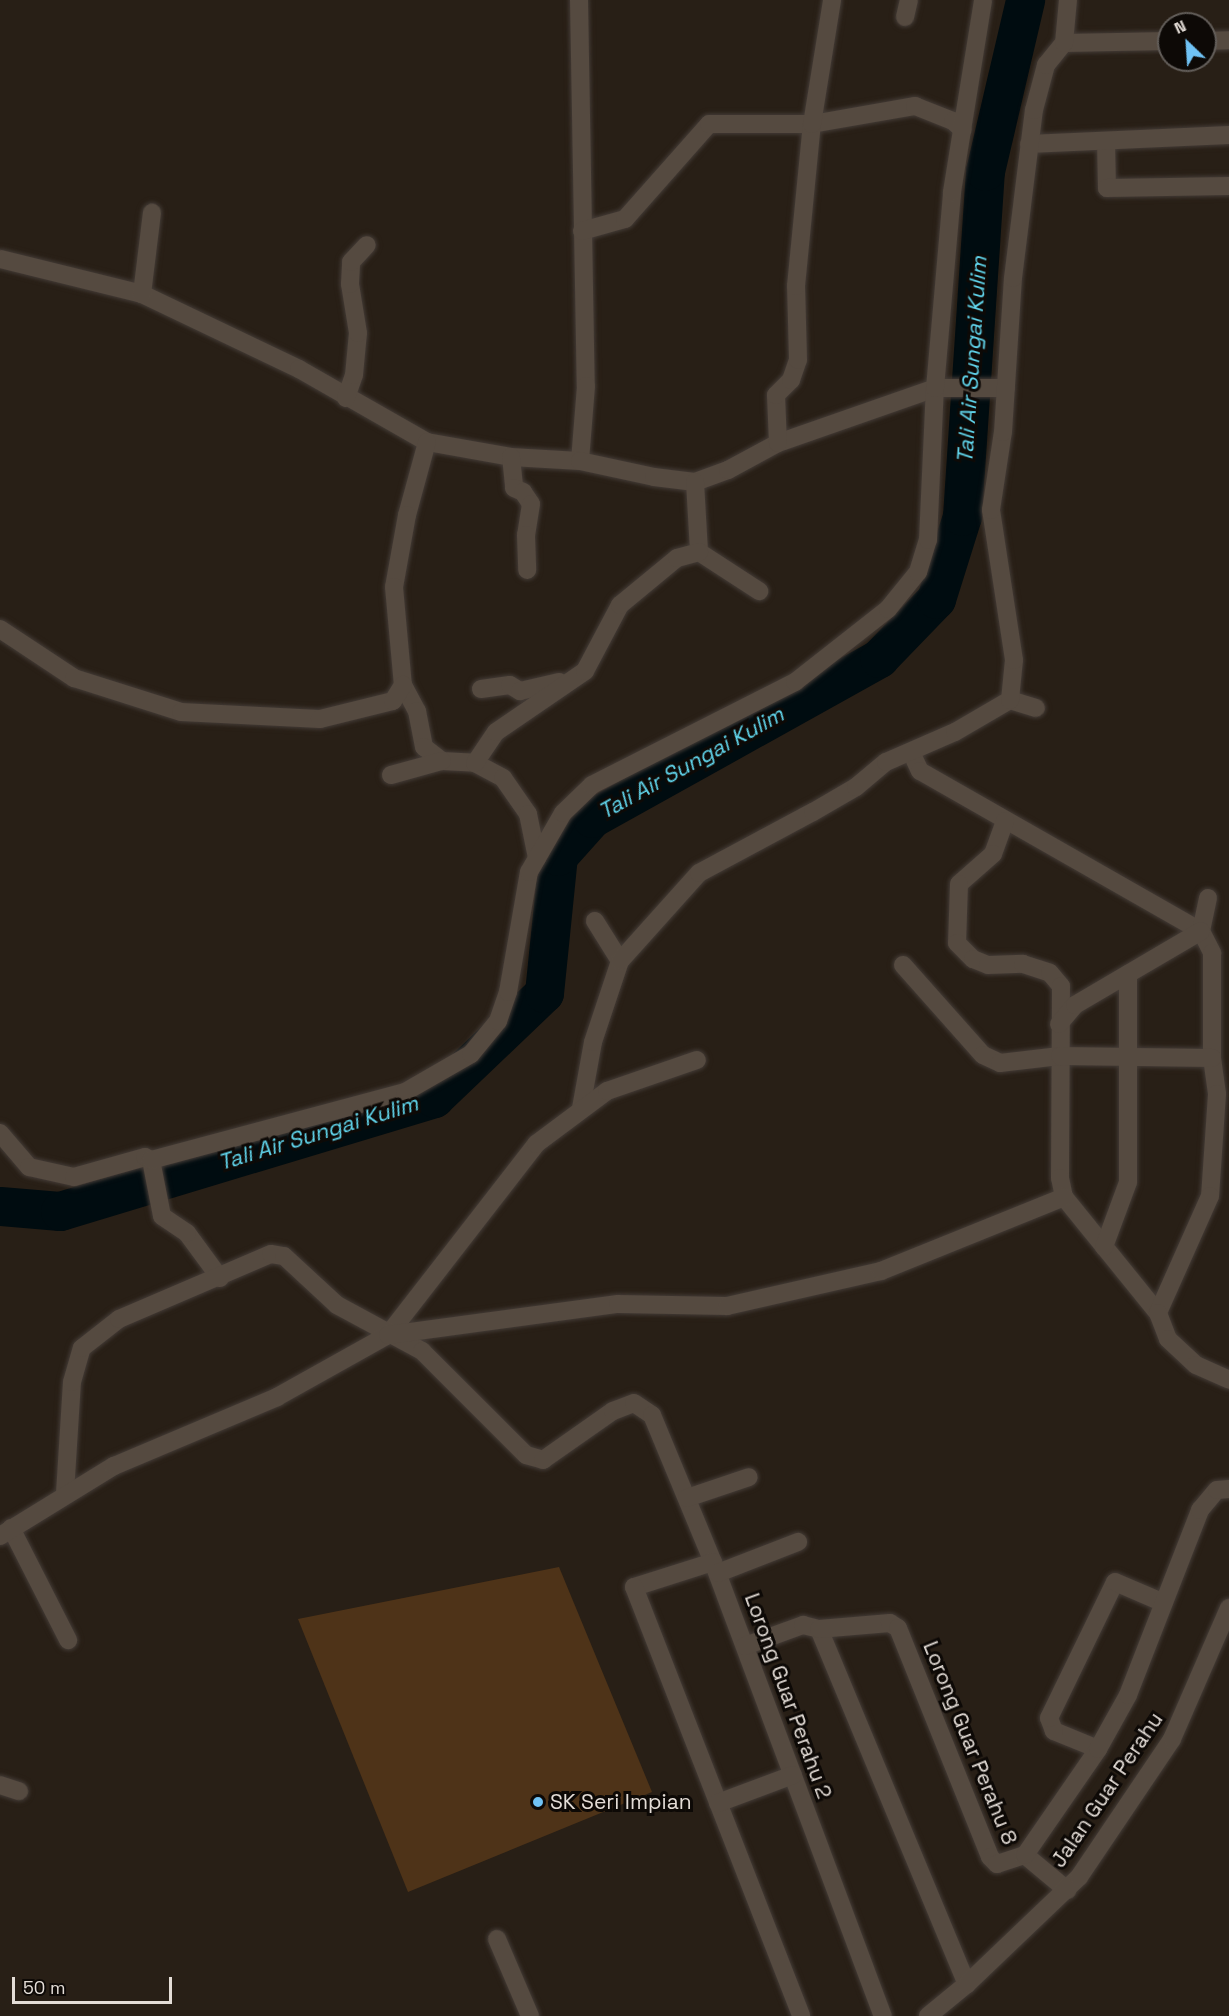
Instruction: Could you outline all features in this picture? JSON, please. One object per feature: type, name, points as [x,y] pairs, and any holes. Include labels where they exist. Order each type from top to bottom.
[{"type":"street","points":[[579,0],[586,386],[580,461]]},
{"type":"street","points":[[152,1165],[405,1092],[471,1054],[498,1022],[508,992],[529,872],[563,813],[592,785],[795,682],[888,609],[918,572],[928,540],[952,192],[984,0]]},
{"type":"street","points":[[1010,700],[1014,660],[992,510],[1000,389],[1029,144],[1046,65],[1064,43],[1068,0]]},
{"type":"street","points":[[778,442],[776,395],[791,380],[798,360],[796,286],[812,124],[829,2]]},
{"type":"street","points":[[1064,43],[1157,41]]},
{"type":"street","points":[[582,231],[626,219],[709,124],[812,124],[915,106],[953,121],[963,130]]},
{"type":"street","points":[[1029,144],[1229,135]]},
{"type":"street","points":[[1106,141],[1107,188],[1229,186]]},
{"type":"street","points":[[142,294],[152,213]]},
{"type":"street","points":[[346,398],[354,375],[358,333],[350,284],[351,262],[367,245]]},
{"type":"street","points":[[0,259],[142,294],[288,364],[427,441],[511,457],[580,461],[695,482],[728,470],[778,442],[938,389],[1000,389]]},
{"type":"street","points":[[427,441],[407,515],[394,587],[403,685],[417,711],[424,747],[442,761]]},
{"type":"street","points":[[511,457],[514,488],[523,492],[531,504],[526,535],[527,570]]},
{"type":"street","points":[[695,482],[699,552]]},
{"type":"street","points":[[475,763],[496,732],[585,670],[620,605],[677,558],[699,552],[759,591]]},
{"type":"street","points":[[0,629],[74,678],[181,712],[320,719],[393,700],[403,685]]},
{"type":"street","points":[[481,689],[510,685],[520,691],[546,688],[585,670]]},
{"type":"street","points":[[581,1108],[593,1042],[620,961],[699,873],[856,787],[886,762],[911,752],[1010,700],[1036,708]]},
{"type":"street","points":[[911,752],[920,771],[1201,931],[1212,953],[1212,1058],[1223,1094],[1210,1196],[1158,1313]]},
{"type":"street","points":[[391,775],[442,761],[475,763],[503,778],[528,814],[537,858]]},
{"type":"street","points":[[1005,821],[993,854],[959,884],[957,943],[973,959],[988,965],[1023,964],[1050,973],[1060,986],[1060,1178],[1064,1197],[1158,1313],[1168,1339],[1196,1365],[1227,1374]]},
{"type":"street","points":[[1059,1024],[1075,1005],[1201,931],[1208,898]]},
{"type":"street","points":[[595,921],[620,961]]},
{"type":"street","points":[[903,965],[983,1055],[1000,1064],[1060,1056],[1131,1059],[1212,1058]]},
{"type":"street","points":[[1104,1247],[1128,1182],[1131,1059],[1128,974]]},
{"type":"street","points":[[388,1335],[536,1144],[581,1108],[607,1091],[697,1060]]},
{"type":"street","points":[[0,1133],[29,1167],[74,1177],[145,1157],[152,1165],[162,1216],[187,1233],[220,1278]]},
{"type":"street","points":[[68,1640],[5,1532],[65,1493],[114,1466],[277,1397],[388,1335],[618,1304],[727,1306],[880,1271],[1064,1197]]},
{"type":"street","points":[[65,1493],[72,1382],[82,1348],[119,1319],[220,1278],[271,1254],[285,1256],[338,1305],[388,1335]]},
{"type":"street","name":"Lorong Guar Perahu 2","points":[[388,1335],[422,1352],[526,1455],[543,1460],[613,1411],[634,1403],[652,1415],[716,1568],[883,2016]]},
{"type":"street","points":[[687,1498],[749,1477]]},
{"type":"street","points":[[1025,1855],[1098,1749],[1128,1695],[1200,1510],[1217,1490],[1229,1489]]},
{"type":"street","points":[[798,1542],[716,1568],[634,1587],[801,2016]]},
{"type":"street","points":[[1098,1749],[1053,1731],[1049,1718],[1115,1582],[1164,1603]]},
{"type":"street","name":"Jalan Guar Perahu","points":[[927,2016],[967,1984],[1067,1890],[1172,1739],[1229,1608]]},
{"type":"street","name":"Lorong Guar Perahu 8","points":[[819,1629],[890,1623],[898,1628],[990,1857],[997,1864],[1025,1855],[1067,1890]]},
{"type":"street","points":[[745,1646],[803,1625],[819,1629],[967,1984]]},
{"type":"street","points":[[718,1803],[793,1775]]},
{"type":"street","points":[[0,1785],[19,1791]]},
{"type":"street","points":[[497,1939],[530,2016]]},
{"type":"shaded area","points":[[559,1567],[652,1792],[408,1892],[298,1619]]},
{"type":"waterway","name":"Tali Air Sungai Kulim","points":[[0,1206],[60,1211],[434,1098],[544,993],[558,856],[592,818],[879,658],[936,599],[962,516],[985,171],[1025,0]]},
{"type":"place","name":"SK Seri Impian","points":[[538,1802]]}]
